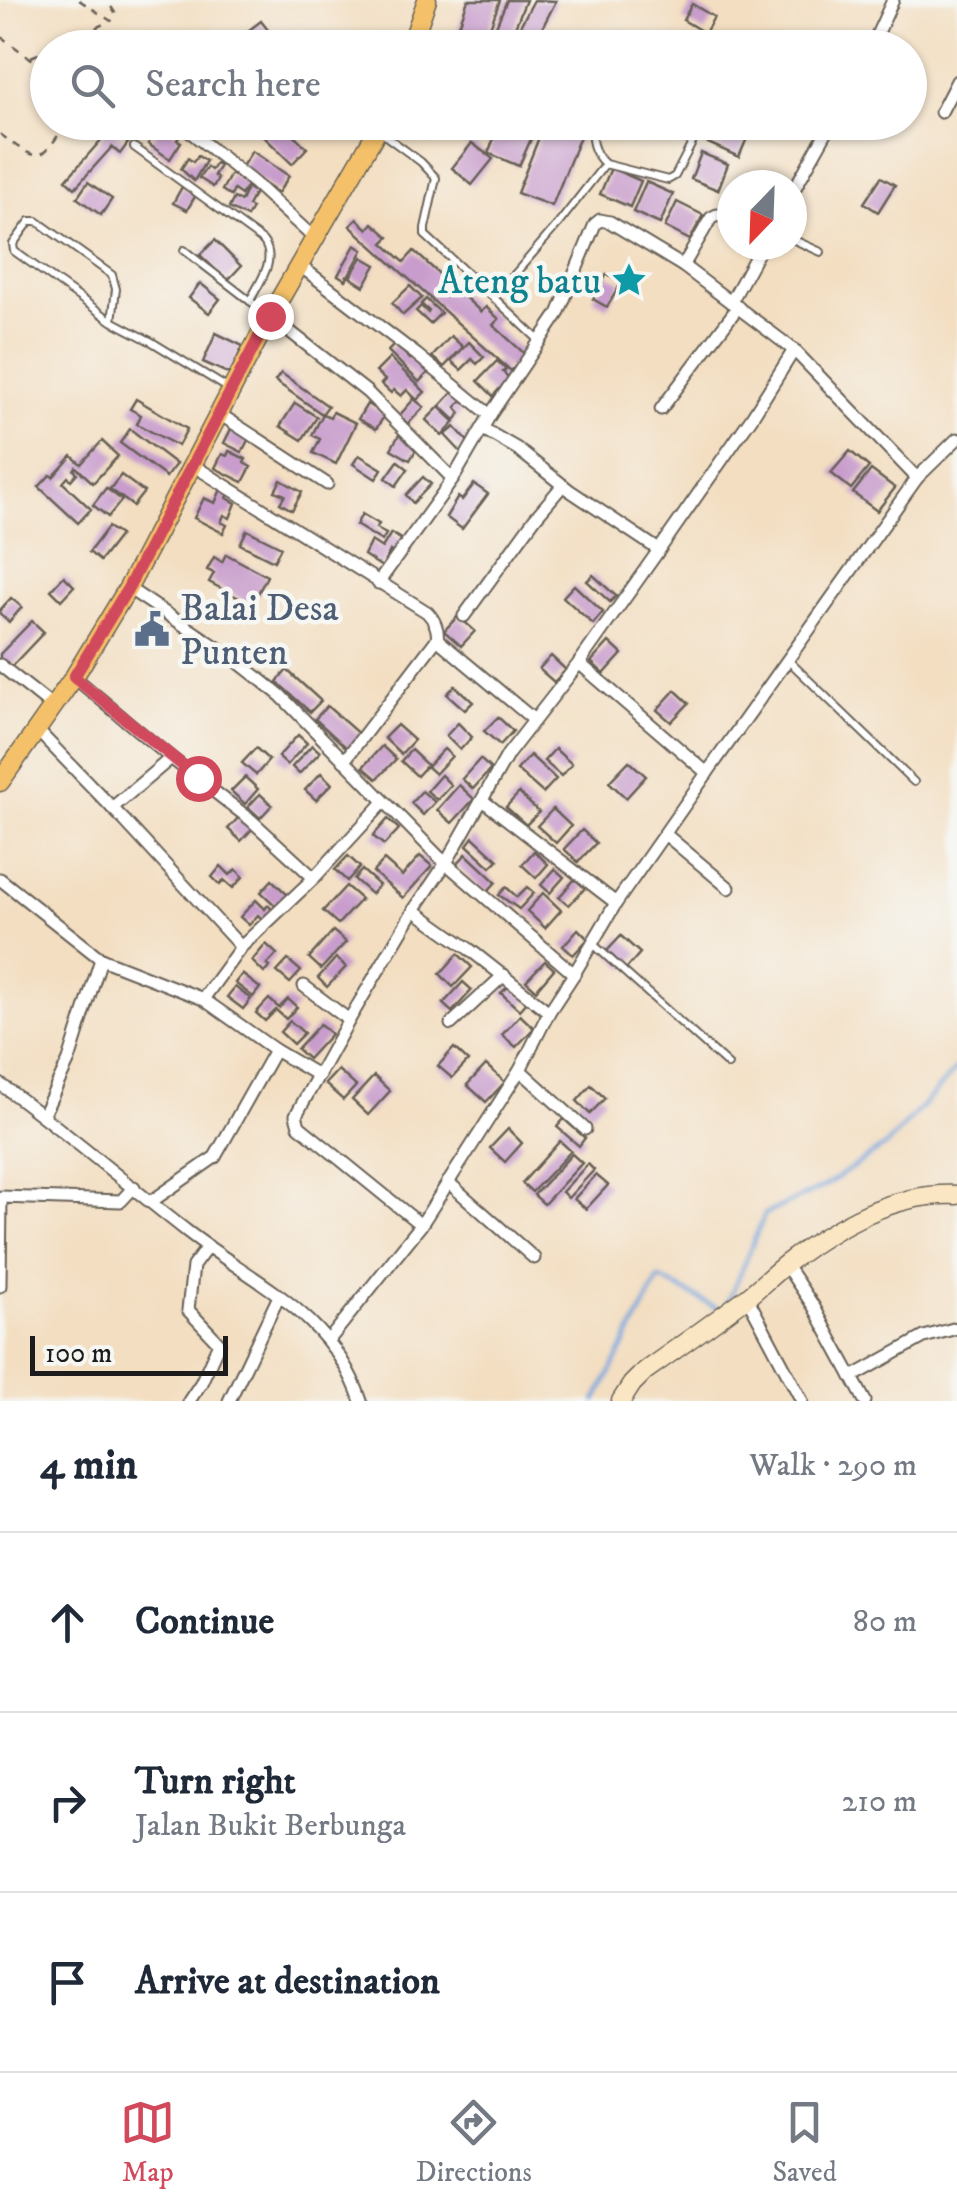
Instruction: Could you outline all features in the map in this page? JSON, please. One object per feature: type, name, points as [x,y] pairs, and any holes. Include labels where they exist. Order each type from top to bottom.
[{"type":"main road","points":[[416,30],[427,0]]},
{"type":"main road","points":[[0,782],[74,677],[128,588],[270,316],[372,140]]},
{"type":"street","points":[[879,30],[893,0]]},
{"type":"street","points":[[942,112],[957,81]]},
{"type":"street","points":[[200,140],[314,238]]},
{"type":"street","points":[[805,170],[822,140]]},
{"type":"street","points":[[683,266],[711,218],[717,215]]},
{"type":"street","points":[[378,582],[453,479],[490,415],[540,342],[565,300],[598,221],[604,219],[683,266],[794,350],[918,478]]},
{"type":"street","points":[[661,409],[735,304],[755,260]]},
{"type":"street","points":[[299,265],[490,415]]},
{"type":"street","points":[[270,316],[367,392],[453,479]]},
{"type":"street","points":[[420,1226],[298,1125],[296,1116],[508,754],[659,550],[794,350]]},
{"type":"street","points":[[218,414],[327,484]]},
{"type":"street","points":[[483,429],[516,448],[659,550]]},
{"type":"street","points":[[329,1340],[420,1226],[520,1070],[549,1012],[616,902],[918,478],[957,439]]},
{"type":"street","points":[[191,464],[427,612],[435,624],[437,640],[534,720]]},
{"type":"street","points":[[464,616],[563,485]]},
{"type":"street","points":[[128,588],[233,658],[280,695],[446,863],[574,974]]},
{"type":"street","points":[[344,761],[437,640]]},
{"type":"street","points":[[579,663],[707,773]]},
{"type":"street","points":[[0,665],[52,707]]},
{"type":"street","points":[[74,677],[250,820],[314,878]]},
{"type":"street","points":[[38,730],[241,947]]},
{"type":"street","points":[[112,808],[171,758]]},
{"type":"street","points":[[482,800],[616,902]]},
{"type":"street","points":[[203,999],[241,947],[314,878],[384,802]]},
{"type":"street","points":[[665,834],[729,888]]},
{"type":"street","points":[[0,878],[101,959],[203,999],[318,1076]]},
{"type":"street","points":[[414,910],[549,1012]]},
{"type":"street","points":[[43,1115],[69,1060],[101,959]]},
{"type":"street","points":[[451,1024],[504,976]]},
{"type":"street","points":[[304,986],[349,1020]]},
{"type":"street","points":[[152,1200],[215,1157],[275,1050]]},
{"type":"street","points":[[520,1070],[585,1129]]},
{"type":"street","points":[[0,1084],[189,1232],[310,1320],[329,1340],[356,1385],[358,1400]]},
{"type":"street","points":[[448,1182],[534,1258]]},
{"type":"street","points":[[0,1286],[0,1196],[121,1200],[134,1187]]},
{"type":"street","points":[[621,1401],[645,1371],[830,1234],[888,1205],[927,1196],[957,1196]]},
{"type":"street","points":[[189,1401],[219,1343],[188,1310],[194,1266],[207,1245]]},
{"type":"street","points":[[785,1264],[814,1307],[864,1401]]},
{"type":"street","points":[[229,1401],[279,1296]]},
{"type":"street","points":[[747,1297],[802,1401]]},
{"type":"street","points":[[852,1377],[924,1337],[957,1328]]},
{"type":"lane","points":[[396,140],[436,178],[425,235],[540,342]]},
{"type":"lane","points":[[592,140],[597,157],[604,164],[668,180],[677,172],[694,140]]},
{"type":"lane","points":[[134,147],[270,250],[270,261],[250,301]]},
{"type":"lane","points":[[494,298],[604,164]]},
{"type":"lane","points":[[112,322],[116,289],[112,276],[38,221],[30,221],[13,244],[13,250],[112,322],[230,390]]},
{"type":"lane","points":[[807,246],[821,252]]},
{"type":"lane","points":[[184,250],[270,316]]},
{"type":"lane","points":[[788,660],[914,782]]},
{"type":"lane","points":[[592,943],[728,1065]]},
{"type":"path","points":[[79,0],[109,21]]},
{"type":"path","points":[[89,30],[115,19],[116,13],[107,0]]},
{"type":"path","points":[[0,36],[30,58]]},
{"type":"path","points":[[0,134],[30,154],[42,155],[55,140]]},
{"type":"building","points":[[468,0],[500,0],[489,30],[457,30]]},
{"type":"building","points":[[507,0],[526,0],[514,30],[494,30]]},
{"type":"building","points":[[534,0],[556,1],[541,30],[519,28]]},
{"type":"building","points":[[692,4],[714,17],[707,30],[683,20]]},
{"type":"building","points":[[261,21],[268,30],[249,30]]},
{"type":"building","points":[[101,140],[128,143],[120,154],[112,147],[75,188],[66,180]]},
{"type":"building","points":[[151,140],[181,142],[170,159],[148,144]]},
{"type":"building","points":[[267,140],[299,140],[307,148],[292,164]]},
{"type":"building","points":[[493,140],[531,140],[519,166],[488,153]]},
{"type":"building","points":[[538,140],[579,140],[552,206],[517,193]]},
{"type":"building","points":[[709,140],[746,140],[739,157],[708,143]]},
{"type":"building","points":[[472,143],[493,159],[472,185],[452,168]]},
{"type":"building","points":[[252,151],[289,176],[278,193],[241,168]]},
{"type":"building","points":[[701,153],[728,164],[726,170],[717,170],[717,190],[691,179]]},
{"type":"building","points":[[198,156],[206,161],[194,181],[181,169],[188,158],[193,162]]},
{"type":"building","points":[[216,163],[220,166],[213,187],[199,178]]},
{"type":"building","points":[[611,168],[641,181],[630,207],[600,194]]},
{"type":"building","points":[[231,174],[248,184],[241,195],[234,190],[231,196],[222,190]]},
{"type":"building","points":[[881,177],[895,185],[878,212],[864,203]]},
{"type":"building","points":[[88,182],[112,199],[101,215],[77,198]]},
{"type":"building","points":[[646,182],[673,194],[660,224],[633,212]]},
{"type":"building","points":[[182,187],[196,195],[187,210],[173,203]]},
{"type":"building","points":[[247,188],[255,192],[247,217],[229,208],[234,198],[241,201]]},
{"type":"building","points":[[677,202],[703,215],[690,240],[665,227]]},
{"type":"building","points":[[357,219],[368,229],[373,223],[389,237],[383,243],[404,262],[414,251],[481,312],[486,307],[499,319],[493,325],[526,355],[511,371],[350,226]]},
{"type":"building","points":[[215,240],[241,266],[227,281],[200,255]]},
{"type":"building","points":[[355,245],[363,250],[346,280],[338,275]]},
{"type":"building","points":[[362,257],[376,265],[364,286],[350,277]]},
{"type":"building","points":[[607,274],[622,282],[607,307],[593,299]]},
{"type":"building","points":[[200,283],[220,299],[209,313],[189,298]]},
{"type":"building","points":[[410,286],[422,298],[403,315],[392,303]]},
{"type":"building","points":[[426,299],[441,313],[430,324],[416,311],[421,306],[428,313],[421,304]]},
{"type":"building","points":[[216,333],[243,346],[230,374],[203,362]]},
{"type":"building","points":[[451,336],[463,347],[444,367],[432,357]]},
{"type":"building","points":[[469,342],[484,357],[477,364],[472,359],[461,370],[451,361]]},
{"type":"building","points":[[395,344],[430,371],[419,382],[388,351]]},
{"type":"building","points":[[390,358],[425,392],[417,400],[407,390],[401,396],[381,384],[385,380],[376,372]]},
{"type":"building","points":[[497,361],[509,378],[493,396],[478,381]]},
{"type":"building","points":[[281,373],[328,406],[322,414],[275,381]]},
{"type":"building","points":[[455,390],[464,398],[456,407],[461,413],[455,420],[440,406]]},
{"type":"building","points":[[136,399],[187,429],[178,446],[137,424],[141,415],[130,409]]},
{"type":"building","points":[[414,399],[424,407],[408,424],[399,416]]},
{"type":"building","points":[[295,403],[317,417],[302,440],[280,426]]},
{"type":"building","points":[[367,404],[385,415],[376,429],[358,419]]},
{"type":"building","points":[[439,407],[455,422],[442,436],[426,420]]},
{"type":"building","points":[[333,412],[356,423],[336,464],[313,453],[320,439],[312,435],[323,414],[330,417]]},
{"type":"building","points":[[232,427],[250,436],[242,452],[224,443]]},
{"type":"building","points":[[455,427],[470,444],[461,452],[445,435]]},
{"type":"building","points":[[130,429],[176,464],[166,477],[120,443]]},
{"type":"building","points":[[399,435],[418,446],[410,460],[391,449]]},
{"type":"building","points":[[102,441],[118,456],[93,483],[76,467],[77,473],[63,483],[91,509],[78,523],[39,487],[72,456],[81,464]]},
{"type":"building","points":[[229,451],[246,459],[244,463],[251,467],[243,482],[215,468],[222,454],[227,456]]},
{"type":"building","points":[[850,451],[869,467],[851,489],[831,473]]},
{"type":"building","points":[[359,455],[382,469],[376,479],[353,464]]},
{"type":"building","points":[[398,461],[408,469],[396,486],[386,478]]},
{"type":"building","points":[[871,470],[895,488],[877,511],[853,493]]},
{"type":"building","points":[[121,475],[144,492],[133,506],[110,489]]},
{"type":"building","points":[[423,477],[431,484],[413,503],[406,495]]},
{"type":"building","points":[[281,480],[302,492],[292,510],[280,503],[285,495],[275,491]]},
{"type":"building","points":[[474,484],[488,494],[462,529],[446,517],[458,497],[462,500]]},
{"type":"building","points":[[222,487],[230,491],[227,498],[236,503],[230,518],[224,515],[221,522],[227,525],[223,533],[194,518],[204,498],[215,503]]},
{"type":"building","points":[[106,488],[122,500],[108,517],[93,505]]},
{"type":"building","points":[[362,514],[379,524],[376,528],[386,534],[382,541],[356,525]]},
{"type":"building","points":[[108,527],[120,535],[100,561],[89,552]]},
{"type":"building","points":[[247,530],[281,547],[274,561],[240,544]]},
{"type":"building","points":[[391,533],[402,540],[394,554],[390,551],[382,567],[364,555],[371,541],[382,548]]},
{"type":"building","points":[[226,554],[267,576],[252,605],[209,582],[214,573],[207,570],[214,557],[222,562]]},
{"type":"building","points":[[593,575],[616,596],[610,602],[587,581]]},
{"type":"building","points":[[64,576],[74,586],[61,600],[51,590]]},
{"type":"building","points":[[574,585],[603,612],[593,624],[563,597]]},
{"type":"building","points":[[11,598],[22,607],[9,622],[0,610]]},
{"type":"building","points":[[458,616],[475,631],[461,646],[444,631]]},
{"type":"building","points":[[32,621],[44,632],[9,669],[0,660],[0,654]]},
{"type":"building","points":[[609,642],[622,654],[604,674],[591,662]]},
{"type":"building","points":[[551,656],[566,670],[554,682],[539,669]]},
{"type":"building","points":[[287,670],[321,701],[310,712],[277,682]]},
{"type":"building","points":[[455,686],[473,702],[465,710],[447,694]]},
{"type":"building","points":[[675,690],[689,703],[671,722],[657,710]]},
{"type":"building","points":[[327,706],[361,736],[348,749],[315,719]]},
{"type":"building","points":[[498,717],[513,731],[500,745],[484,731]]},
{"type":"building","points":[[458,723],[472,737],[460,750],[446,736]]},
{"type":"building","points":[[397,725],[414,740],[401,754],[384,738]]},
{"type":"building","points":[[298,735],[307,743],[287,765],[278,757]]},
{"type":"building","points":[[312,745],[320,752],[299,774],[292,767]]},
{"type":"building","points":[[382,746],[396,759],[377,779],[363,767]]},
{"type":"building","points":[[256,748],[269,760],[256,775],[242,763]]},
{"type":"building","points":[[444,749],[452,756],[435,774],[427,767]]},
{"type":"building","points":[[555,749],[572,764],[561,776],[544,761]]},
{"type":"building","points":[[411,750],[427,765],[417,776],[401,761]]},
{"type":"building","points":[[530,755],[556,779],[543,793],[517,770]]},
{"type":"building","points":[[480,759],[491,769],[473,789],[462,779]]},
{"type":"building","points":[[629,761],[646,776],[626,798],[609,782]]},
{"type":"building","points":[[321,773],[332,784],[316,800],[305,790]]},
{"type":"building","points":[[441,775],[451,785],[437,800],[427,791]]},
{"type":"building","points":[[245,777],[258,789],[245,804],[231,791]]},
{"type":"building","points":[[459,785],[474,799],[452,823],[437,810]]},
{"type":"building","points":[[422,791],[435,802],[423,815],[411,803]]},
{"type":"building","points":[[519,793],[539,812],[526,825],[506,807]]},
{"type":"building","points":[[260,794],[272,805],[260,818],[248,807]]},
{"type":"building","points":[[553,809],[571,826],[556,843],[537,826]]},
{"type":"building","points":[[239,817],[252,829],[241,841],[228,829]]},
{"type":"building","points":[[388,819],[399,829],[384,845],[373,836]]},
{"type":"building","points":[[582,830],[596,843],[578,862],[564,849]]},
{"type":"building","points":[[473,837],[498,860],[491,867],[467,845]]},
{"type":"building","points":[[534,851],[548,864],[536,878],[522,865]]},
{"type":"building","points":[[466,854],[496,882],[486,893],[456,865]]},
{"type":"building","points":[[348,856],[360,867],[347,881],[335,870]]},
{"type":"building","points":[[420,856],[432,866],[403,898],[373,872],[384,860],[402,876]]},
{"type":"building","points":[[221,866],[230,875],[236,869],[243,877],[233,888],[224,880],[220,885],[212,877]]},
{"type":"building","points":[[555,869],[564,877],[550,893],[541,885]]},
{"type":"building","points":[[362,870],[379,885],[371,894],[354,879]]},
{"type":"building","points":[[575,879],[585,888],[569,905],[559,897]]},
{"type":"building","points":[[272,880],[291,898],[280,910],[261,892]]},
{"type":"building","points":[[346,886],[361,899],[338,924],[323,911]]},
{"type":"building","points":[[506,887],[517,897],[527,887],[534,893],[519,909],[499,895]]},
{"type":"building","points":[[543,893],[561,910],[545,928],[527,911]]},
{"type":"building","points":[[256,900],[274,912],[264,921],[258,915],[249,925],[240,917]]},
{"type":"building","points":[[578,929],[588,939],[573,955],[563,946]]},
{"type":"building","points":[[333,931],[346,942],[321,969],[309,958]]},
{"type":"building","points":[[621,936],[640,953],[626,969],[607,951]]},
{"type":"building","points":[[266,944],[277,954],[264,973],[252,961]]},
{"type":"building","points":[[458,954],[472,967],[453,987],[440,974]]},
{"type":"building","points":[[336,958],[346,967],[327,987],[318,978]]},
{"type":"building","points":[[288,960],[301,971],[290,983],[277,972]]},
{"type":"building","points":[[545,961],[554,969],[536,990],[526,981]]},
{"type":"building","points":[[242,974],[260,988],[253,997],[235,983]]},
{"type":"building","points":[[463,982],[472,990],[452,1012],[443,1004]]},
{"type":"building","points":[[510,985],[528,1000],[519,1010],[501,993]]},
{"type":"building","points":[[235,987],[251,999],[243,1009],[227,997]]},
{"type":"building","points":[[269,999],[279,1008],[288,999],[297,1007],[286,1019],[276,1010],[265,1021],[256,1013]]},
{"type":"building","points":[[520,1015],[534,1028],[516,1047],[502,1035]]},
{"type":"building","points":[[290,1021],[304,1033],[293,1044],[280,1032]]},
{"type":"building","points":[[320,1024],[331,1034],[308,1059],[297,1049]]},
{"type":"building","points":[[454,1048],[468,1061],[452,1078],[438,1066]]},
{"type":"building","points":[[486,1065],[505,1082],[486,1102],[467,1085]]},
{"type":"building","points":[[338,1070],[356,1086],[343,1100],[325,1084]]},
{"type":"building","points":[[374,1076],[390,1091],[368,1115],[352,1100]]},
{"type":"building","points":[[591,1085],[605,1098],[590,1114],[577,1101]]},
{"type":"building","points":[[564,1119],[585,1138],[579,1146],[557,1127]]},
{"type":"building","points":[[508,1129],[522,1143],[505,1162],[490,1148]]},
{"type":"building","points":[[560,1141],[571,1151],[532,1192],[522,1183]]},
{"type":"building","points":[[572,1154],[582,1163],[544,1204],[534,1195]]},
{"type":"building","points":[[588,1164],[594,1170],[568,1198],[562,1192]]},
{"type":"building","points":[[596,1175],[608,1185],[586,1209],[574,1199]]},
{"type":"waterway","points":[[727,1304],[765,1214],[823,1187],[888,1144],[957,1068]]},
{"type":"waterway","points":[[596,1401],[659,1278],[719,1309]]},
{"type":"place","name":"Ateng batu","points":[[629,280]]},
{"type":"place","name":"Balai Desa Punten","points":[[152,629]]},
{"type":"route","points":[[198,778],[74,677],[128,588],[270,316]]}]
